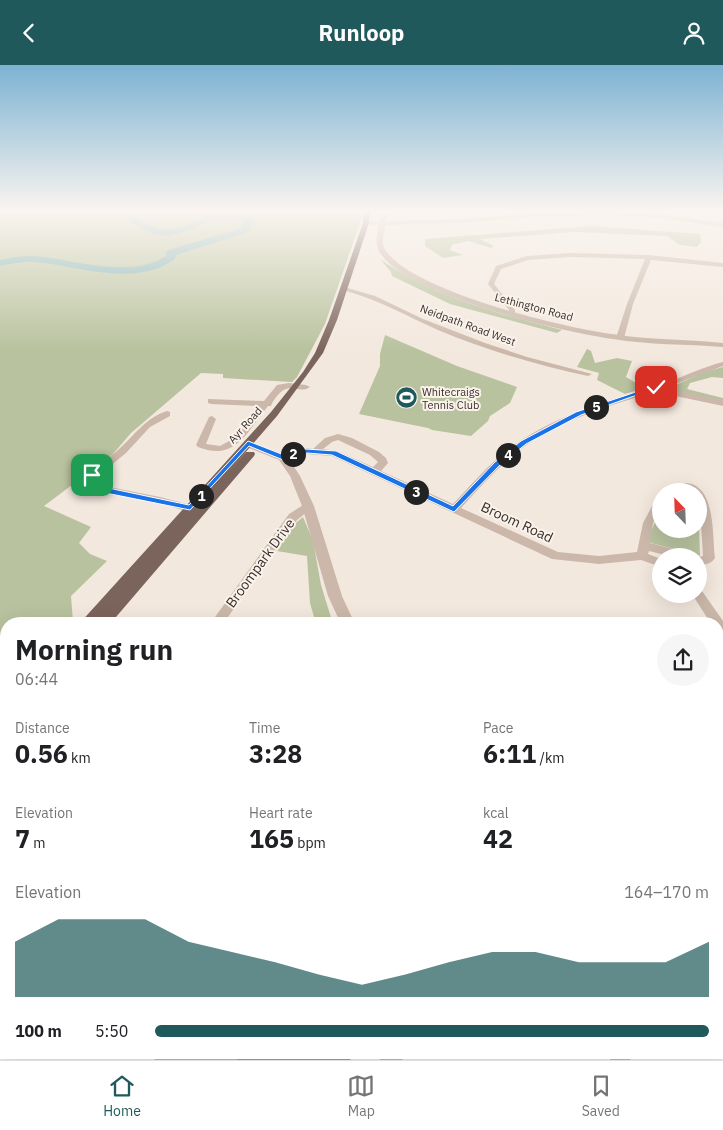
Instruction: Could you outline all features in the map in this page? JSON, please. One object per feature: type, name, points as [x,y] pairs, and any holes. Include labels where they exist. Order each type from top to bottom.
[{"type":"main road","name":"Ayr Road","points":[[100,617],[252,445],[301,386],[316,364],[331,335],[358,257]]},
{"type":"street","name":"Lethington Road","points":[[387,257],[396,266],[448,292],[512,313],[587,332],[620,338],[723,345]]},
{"type":"street","points":[[512,313],[512,310],[501,301],[491,287],[492,276],[507,263],[530,257]]},
{"type":"street","points":[[620,338],[630,304],[649,257]]},
{"type":"street","points":[[653,257],[723,265]]},
{"type":"street","name":"Neidpath Road West","points":[[348,289],[419,320],[492,347],[548,365],[588,374]]},
{"type":"street","points":[[454,509],[498,464],[523,443],[578,414],[723,364]]},
{"type":"street","points":[[212,419],[202,445],[225,450],[234,443],[268,404],[280,387],[289,385],[301,386]]},
{"type":"street","points":[[656,387],[666,392],[723,403]]},
{"type":"street","points":[[211,401],[268,404]]},
{"type":"street","points":[[167,414],[145,425],[122,451],[87,481],[91,487],[195,510]]},
{"type":"street","points":[[316,450],[333,437],[347,438],[383,460],[383,463],[374,472]]},
{"type":"street","points":[[252,445],[283,458],[295,475],[308,506],[335,596],[345,617]]},
{"type":"street","name":"Broom Road","points":[[283,458],[295,453],[316,450],[334,453],[556,556],[599,560],[643,551],[652,557]]},
{"type":"street","name":"Broompark Drive","points":[[221,617],[293,517],[308,506]]},
{"type":"street","points":[[652,516],[648,523],[643,551],[652,552]]},
{"type":"street","points":[[707,538],[709,558],[707,559]]},
{"type":"street","points":[[704,603],[714,617]]},
{"type":"green space","points":[[0,257],[348,257],[325,324],[297,377],[292,382],[223,378],[223,374],[201,373],[131,433],[113,454],[44,506],[91,527],[79,543],[90,554],[107,561],[71,596],[73,617],[0,617]]},
{"type":"green space","points":[[380,259],[422,284],[468,303],[562,330],[557,333],[450,304],[392,276]]},
{"type":"green space","points":[[385,335],[457,366],[517,387],[510,403],[490,416],[488,421],[471,436],[432,430],[359,414],[380,366],[380,354]]},
{"type":"green space","points":[[587,349],[591,351],[595,363],[617,358],[632,361],[626,377],[644,388],[625,394],[597,380],[599,373],[577,367]]},
{"type":"green space","points":[[723,367],[723,378],[712,377],[690,383],[687,389],[723,398],[723,401],[671,390],[671,387],[705,372]]},
{"type":"green space","points":[[303,517],[313,541],[321,585],[331,617],[314,617],[310,603],[307,556],[277,551],[291,527]]},
{"type":"green space","points":[[652,530],[652,538],[699,538],[700,548],[670,548],[651,543],[648,540]]},
{"type":"green space","points":[[154,1059],[237,1060],[155,1060]]},
{"type":"water","points":[[236,1059],[351,1060],[237,1060]]},
{"type":"waterway","points":[[0,263],[31,259],[86,267],[127,270],[145,269],[160,265],[170,257]]},
{"type":"place","name":"Whitecraigs Tennis Club","points":[[406,398]]},
{"type":"route","points":[[92,475],[87,481],[91,487],[160,500],[190,508],[248,443],[283,458],[295,453],[316,450],[334,453],[454,509],[514,449],[536,435],[597,406],[656,387]]}]
